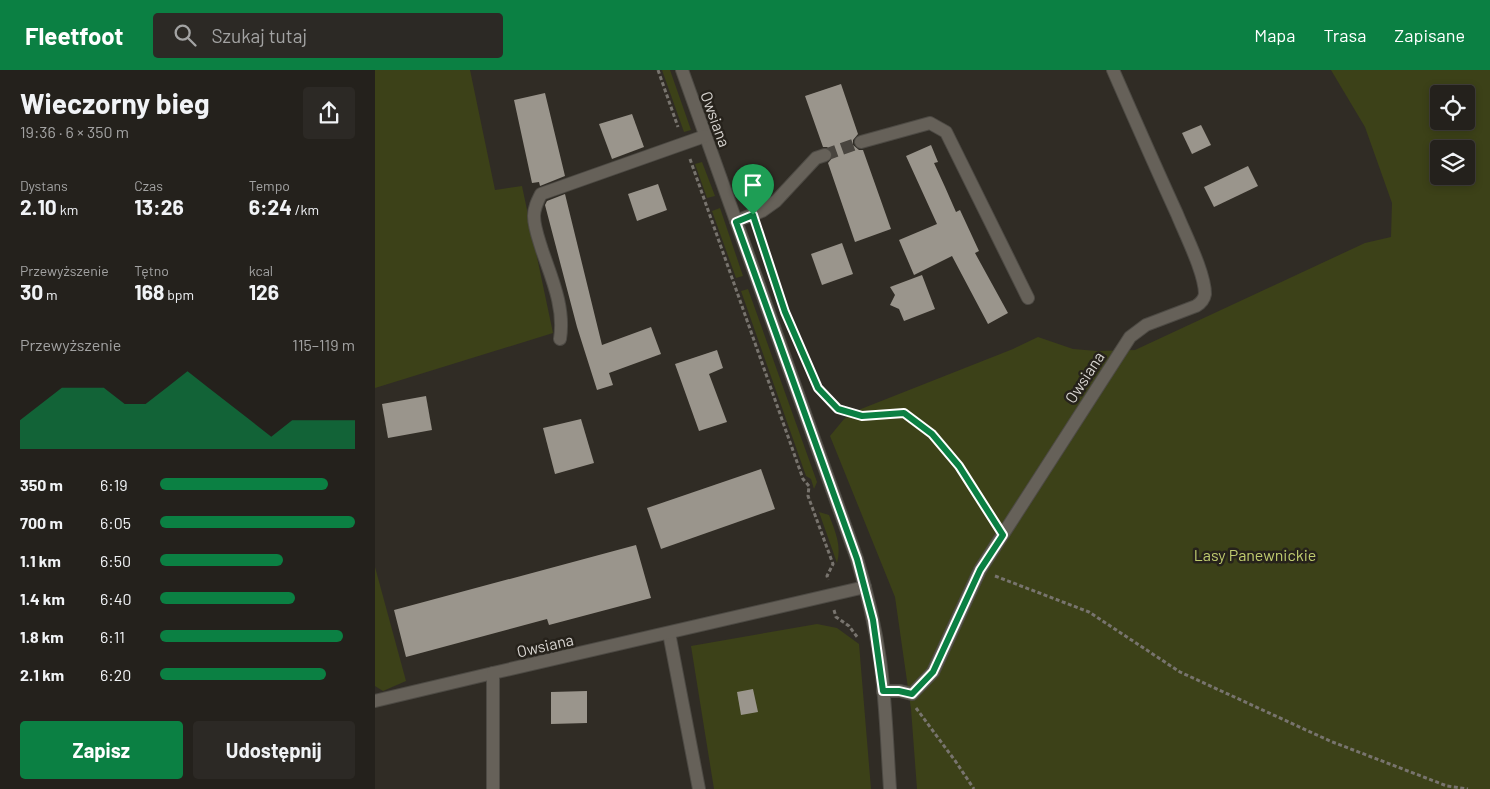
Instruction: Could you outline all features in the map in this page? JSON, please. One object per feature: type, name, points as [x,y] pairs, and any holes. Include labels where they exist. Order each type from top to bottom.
[{"type":"street","name":"Owsiana","points":[[682,70],[857,559],[876,637],[883,691],[890,789]]},
{"type":"street","name":"Owsiana","points":[[883,691],[899,691],[912,694],[933,672],[980,570],[1130,337],[1145,325],[1197,306],[1202,302],[1205,295],[1204,285],[1189,242],[1113,70]]},
{"type":"street","points":[[861,142],[930,123],[946,132],[1028,298]]},
{"type":"street","points":[[560,340],[561,318],[559,303],[534,218],[535,206],[541,194],[705,136]]},
{"type":"street","points":[[736,222],[762,212],[777,201],[816,158],[825,155]]},
{"type":"street","name":"Owsiana","points":[[375,701],[865,588]]},
{"type":"street","points":[[669,633],[699,789]]},
{"type":"street","points":[[493,673],[493,789]]},
{"type":"path","points":[[658,70],[803,479],[809,486],[808,496],[833,564],[827,576],[828,579]]},
{"type":"path","points":[[804,354],[818,388],[838,409],[862,416],[904,413],[932,434],[959,466],[1003,535]]},
{"type":"path","points":[[980,570],[1089,612],[1180,672],[1330,741],[1447,786],[1468,789]]},
{"type":"path","points":[[835,614],[835,617],[849,626],[861,644]]},
{"type":"path","points":[[914,706],[974,789]]},
{"type":"green space","points":[[375,70],[470,70],[495,190],[522,186],[553,333],[375,388]]},
{"type":"green space","points":[[662,70],[670,70],[691,130],[684,132]]},
{"type":"green space","name":"Lasy Panewnickie","points":[[1331,70],[1490,70],[1490,789],[917,789],[911,709],[895,597],[830,436],[844,419],[861,409],[1013,349],[1038,337],[1073,349],[1097,351],[1135,350],[1365,243],[1391,237],[1392,203],[1365,127]]},
{"type":"green space","points":[[702,162],[715,196],[707,198],[695,164]]},
{"type":"green space","points":[[720,208],[743,276],[736,278],[712,211]]},
{"type":"green space","points":[[748,289],[817,482],[814,489],[811,479],[806,476],[741,291]]},
{"type":"green space","points":[[819,512],[829,515],[839,551],[837,563]]},
{"type":"green space","points":[[375,567],[406,681],[383,691],[375,686]]},
{"type":"green space","points":[[817,624],[837,628],[859,644],[871,789],[714,789],[691,646]]},
{"type":"building","points":[[841,84],[858,134],[853,140],[853,145],[859,150],[863,150],[891,229],[855,242],[828,163],[833,157],[833,152],[827,147],[823,147],[805,96]]},
{"type":"building","points":[[545,93],[565,176],[540,186],[539,182],[532,183],[514,100]]},
{"type":"building","points":[[632,114],[644,147],[612,159],[599,124]]},
{"type":"building","points":[[1201,125],[1211,145],[1192,154],[1182,133]]},
{"type":"building","points":[[931,145],[938,162],[934,163],[956,212],[960,210],[979,251],[975,253],[1008,313],[988,324],[952,256],[914,275],[899,240],[937,224],[906,156]]},
{"type":"building","points":[[1248,166],[1258,186],[1214,207],[1204,187]]},
{"type":"building","points":[[658,184],[667,210],[637,221],[628,194]]},
{"type":"building","points":[[565,194],[602,345],[651,327],[661,354],[609,373],[613,385],[597,390],[577,327],[545,205],[547,201]]},
{"type":"building","points":[[842,243],[853,274],[822,285],[811,254]]},
{"type":"building","points":[[922,275],[935,309],[904,321],[899,309],[890,305],[895,295],[890,287]]},
{"type":"building","points":[[717,350],[723,368],[709,374],[727,422],[699,431],[675,364]]},
{"type":"building","points":[[426,396],[432,430],[388,438],[382,404]]},
{"type":"building","points":[[581,419],[594,463],[555,474],[543,428]]},
{"type":"building","points":[[761,469],[775,509],[661,549],[647,508]]},
{"type":"building","points":[[636,545],[651,598],[549,625],[547,619],[406,657],[394,610]]},
{"type":"building","points":[[753,689],[758,712],[741,715],[737,692]]},
{"type":"building","points":[[587,691],[587,723],[551,724],[551,692]]},
{"type":"tunnel","points":[[825,155],[861,142]]},
{"type":"route","points":[[753,215],[785,312],[818,388],[838,409],[862,416],[904,413],[932,434],[959,466],[1003,535],[980,570],[933,672],[912,694],[899,691],[883,691],[873,620],[857,559],[736,222],[753,215]]}]
